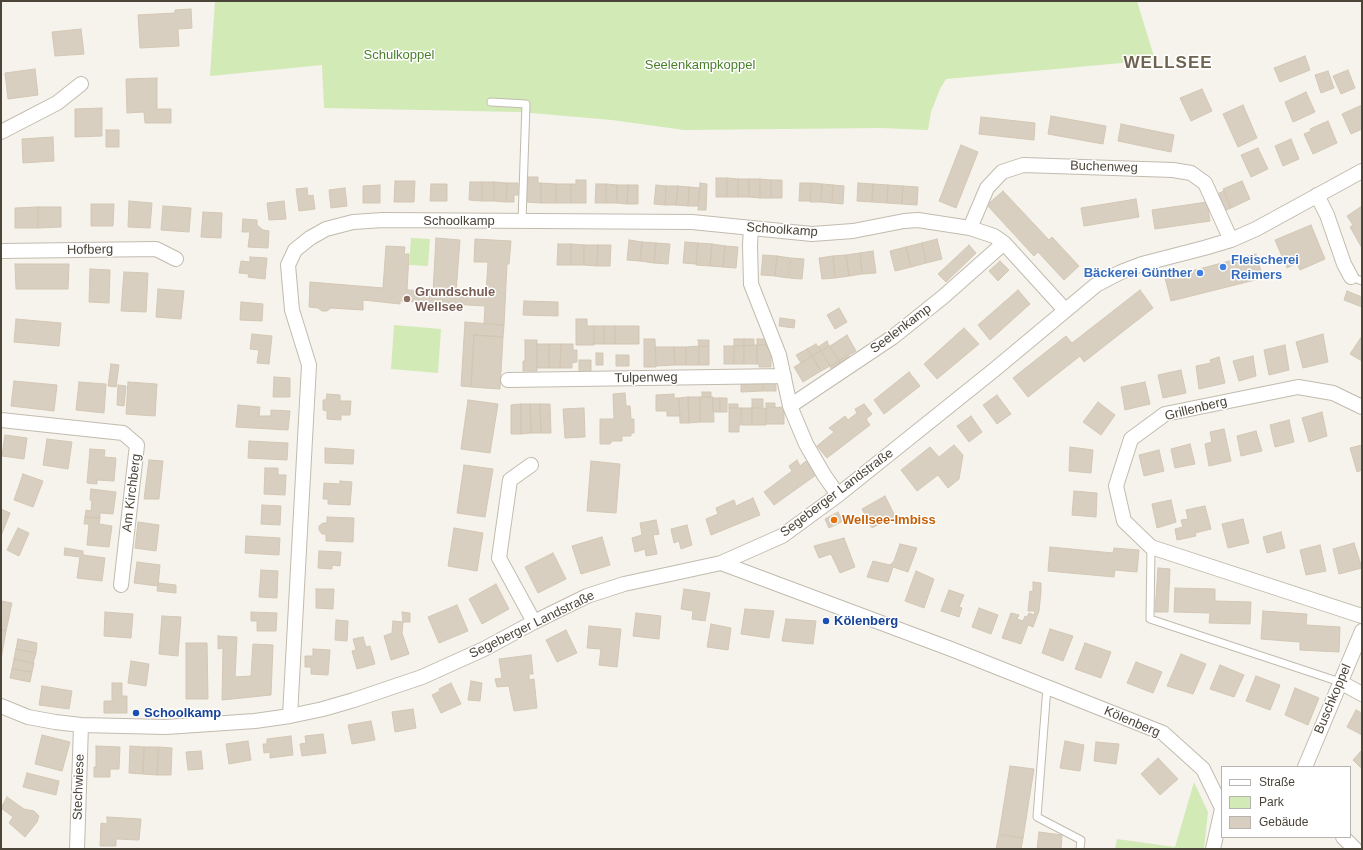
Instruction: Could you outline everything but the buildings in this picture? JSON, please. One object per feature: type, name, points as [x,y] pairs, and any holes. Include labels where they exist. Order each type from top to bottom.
[{"type":"street","points":[[1,132],[57,103],[81,84]]},
{"type":"street","name":"Buchenweg","points":[[970,228],[987,188],[1002,172],[1023,165],[1173,170],[1191,173],[1206,183],[1231,240]]},
{"type":"street","name":"Segeberger Landstraße","points":[[1,706],[28,717],[81,725],[166,727],[255,721],[290,716],[323,709],[354,700],[422,677],[484,649],[587,596],[624,584],[721,563],[782,536],[838,496],[994,370],[1096,285],[1121,272],[1142,264],[1231,240],[1256,229],[1362,171]]},
{"type":"street","points":[[1317,195],[1327,214],[1344,264],[1356,279]]},
{"type":"street","name":"Schoolkamp","points":[[290,716],[309,365],[292,310],[288,265],[295,250],[310,238],[326,229],[353,222],[383,220],[692,222],[812,234],[853,231],[904,221],[918,220],[970,228],[994,236],[1004,243],[1065,310]]},
{"type":"street","points":[[751,228],[751,284],[771,333],[784,376],[790,406],[806,444],[838,496]]},
{"type":"street","name":"Seelenkamp","points":[[790,406],[898,333],[943,297],[1004,243]]},
{"type":"street","name":"Hofberg","points":[[1,251],[156,249],[176,259]]},
{"type":"street","name":"Tulpenweg","points":[[508,380],[784,376]]},
{"type":"street","name":"Grillenberg","points":[[1362,407],[1333,393],[1298,387],[1165,414],[1131,440],[1116,486],[1124,521],[1151,547],[1362,616]]},
{"type":"street","name":"Am Kirchberg","points":[[1,420],[123,433],[137,445],[121,585]]},
{"type":"street","points":[[530,465],[510,480],[499,558],[534,622]]},
{"type":"street","name":"Kölenberg","points":[[721,563],[951,649],[1163,734],[1203,769],[1221,807]]},
{"type":"street","name":"Buschkoppel","points":[[1305,766],[1362,631]]},
{"type":"street","points":[[1340,682],[1362,694]]},
{"type":"street","name":"Stechwiese","points":[[77,849],[81,725]]},
{"type":"street","points":[[1213,849],[1221,813]]},
{"type":"street","points":[[1344,838],[1355,849]]},
{"type":"lane","points":[[491,102],[526,104],[522,221]]},
{"type":"lane","points":[[1151,547],[1150,619],[1340,682]]},
{"type":"lane","points":[[1047,687],[1037,817],[1081,840],[1080,849]]},
{"type":"green space","name":"Seelenkampkoppel","points":[[215,1],[1137,1],[1155,60],[946,79],[940,89],[931,112],[928,130],[881,128],[684,130],[612,120],[519,112],[324,108],[322,65],[210,76]]},
{"type":"green space","points":[[411,238],[430,239],[428,266],[409,265]]},
{"type":"green space","points":[[394,325],[441,329],[438,373],[391,369]]},
{"type":"green space","points":[[1194,782],[1208,812],[1204,849],[1115,849],[1117,839],[1175,847]]},
{"type":"place","name":"Fleischerei Reimers","points":[[1223,267]]},
{"type":"place","name":"Bäckerei Günther","points":[[1200,273]]},
{"type":"place","name":"Grundschule Wellsee","points":[[407,299]]},
{"type":"place","name":"Wellsee-Imbiss","points":[[834,520]]},
{"type":"place","name":"Kölenberg","points":[[826,621]]},
{"type":"place","name":"Schoolkamp","points":[[136,713]]},
{"type":"district","name":"WELLSEE","points":[[1168,63]]},
{"type":"park label","name":"Schulkoppel","points":[[399,55]]}]
